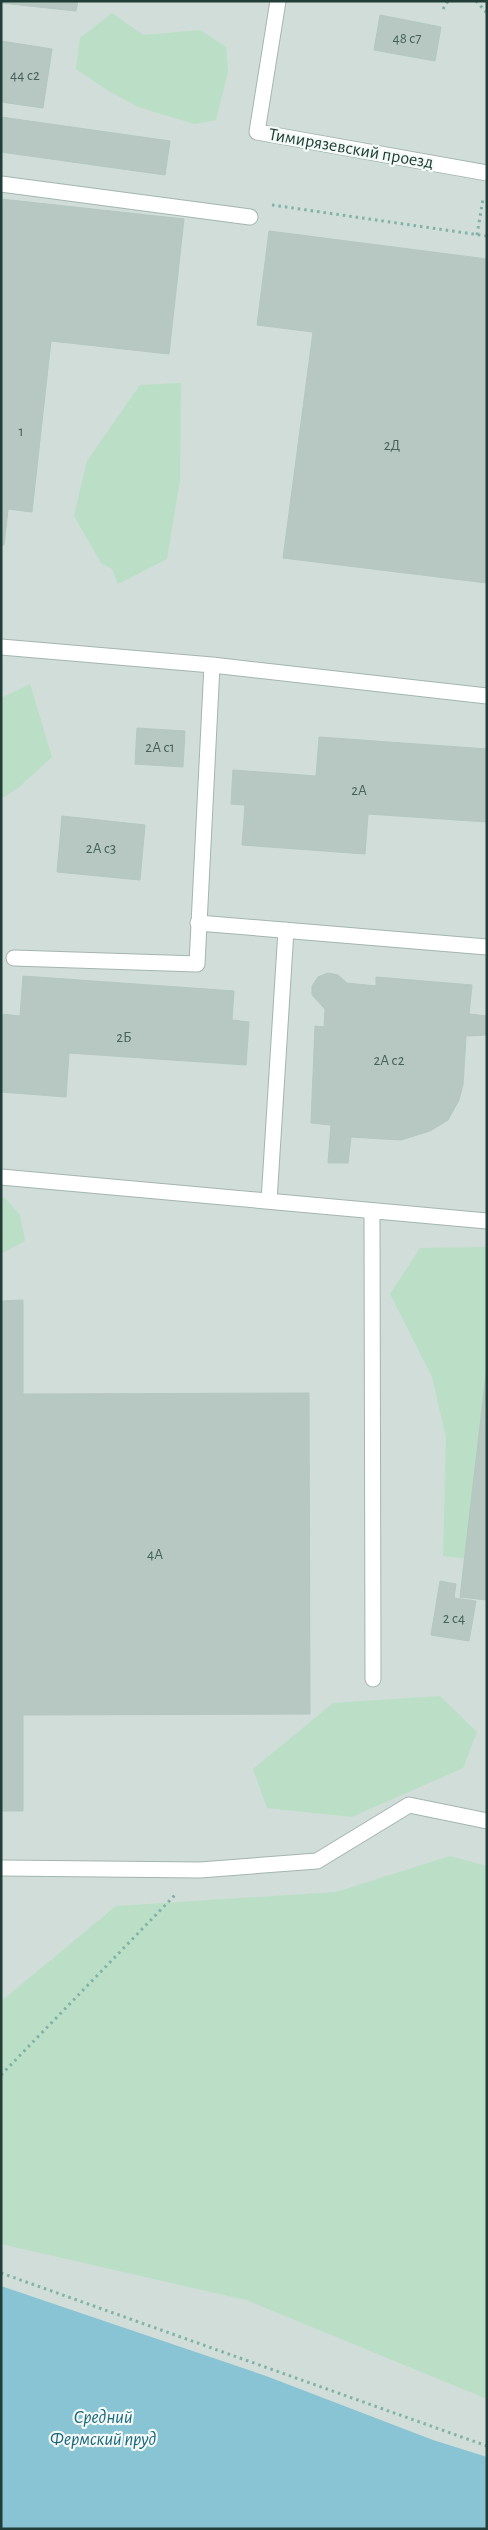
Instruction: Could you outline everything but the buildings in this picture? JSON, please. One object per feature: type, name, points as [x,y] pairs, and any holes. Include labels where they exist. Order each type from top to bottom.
[{"type":"lane","name":"Тимирязевский проезд","points":[[278,1],[256,132],[487,173]]},
{"type":"lane","points":[[1,184],[250,217]]},
{"type":"lane","points":[[1,647],[212,665],[487,696]]},
{"type":"lane","points":[[14,958],[197,964],[212,665]]},
{"type":"lane","points":[[198,923],[487,947]]},
{"type":"lane","points":[[269,1201],[286,930]]},
{"type":"lane","points":[[1,1178],[487,1221]]},
{"type":"lane","points":[[372,1211],[373,1679]]},
{"type":"lane","points":[[1,1868],[200,1870],[317,1861],[409,1805],[487,1821]]},
{"type":"path","points":[[443,9],[448,1]]},
{"type":"path","points":[[476,1],[487,13]]},
{"type":"path","points":[[478,235],[487,173]]},
{"type":"path","points":[[250,217],[269,204],[487,236]]},
{"type":"path","points":[[1,2075],[200,1870]]},
{"type":"path","points":[[1,2273],[487,2446]]},
{"type":"shaded area","points":[[1,1],[487,1],[487,2529],[1,2529]]},
{"type":"green space","points":[[112,13],[143,35],[200,30],[226,47],[228,72],[216,120],[194,124],[138,107],[107,90],[76,69],[80,38]]},
{"type":"green space","points":[[181,383],[180,480],[167,559],[118,584],[112,569],[101,563],[74,516],[87,461],[140,385]]},
{"type":"green space","points":[[30,684],[52,757],[18,788],[1,799],[1,698]]},
{"type":"green space","points":[[1,1198],[5,1198],[20,1215],[25,1241],[1,1254]]},
{"type":"green space","points":[[487,1247],[487,1469],[468,1559],[443,1556],[446,1437],[432,1377],[390,1294],[420,1248]]},
{"type":"green space","points":[[440,1696],[477,1732],[463,1768],[352,1817],[267,1808],[253,1769],[333,1703]]},
{"type":"green space","points":[[450,1856],[487,1866],[487,2399],[246,2300],[1,2244],[1,1997],[4,1999],[116,1906],[336,1892]]},
{"type":"water","name":"Средний Фермский пруд","points":[[1,2286],[266,2376],[433,2440],[487,2457],[487,2529],[1,2529]]}]
